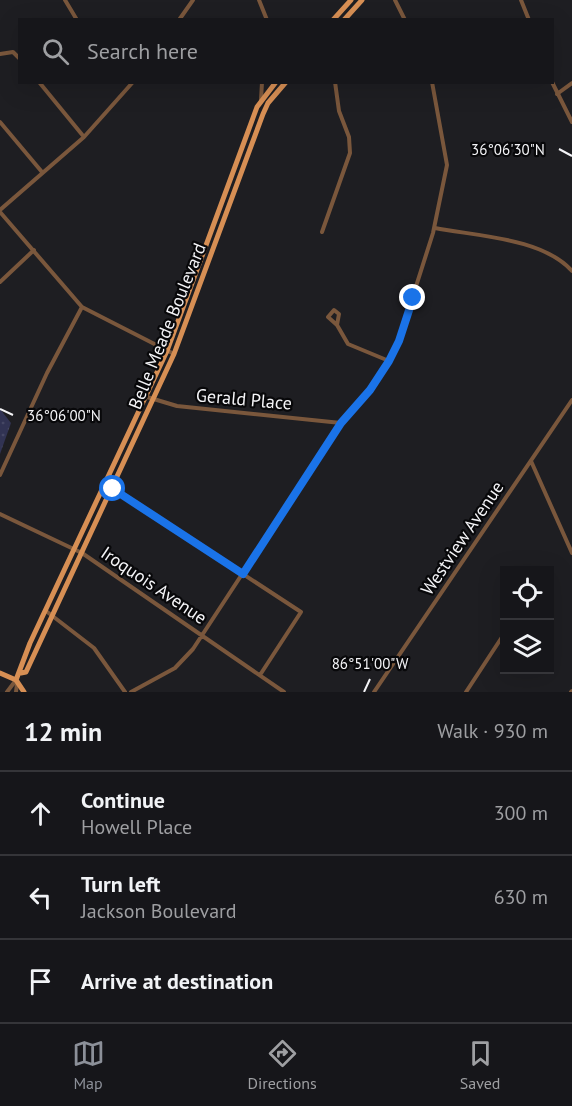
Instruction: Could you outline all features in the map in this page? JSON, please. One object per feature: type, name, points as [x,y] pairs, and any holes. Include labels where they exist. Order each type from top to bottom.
[{"type":"main road","points":[[335,18],[351,0]]},
{"type":"main road","points":[[341,11],[346,18],[362,0]]},
{"type":"main road","name":"Belle Meade Boulevard","points":[[21,673],[19,669],[167,351],[242,144],[261,100],[274,84]]},
{"type":"main road","name":"Belle Meade Boulevard","points":[[16,680],[21,673],[26,672],[154,399],[203,278],[253,137],[267,104],[284,84]]},
{"type":"main road","points":[[261,100],[267,104]]},
{"type":"main road","points":[[204,253],[211,256]]},
{"type":"main road","points":[[195,276],[203,278]]},
{"type":"main road","points":[[105,485],[113,489]]},
{"type":"main road","points":[[0,673],[16,680],[24,692]]},
{"type":"street","points":[[65,0],[76,18]]},
{"type":"street","points":[[260,0],[266,18]]},
{"type":"street","points":[[395,0],[404,18]]},
{"type":"street","points":[[520,0],[528,18]]},
{"type":"street","points":[[180,18],[190,1]]},
{"type":"street","points":[[0,54],[13,52],[18,57]]},
{"type":"street","points":[[557,94],[572,83]]},
{"type":"street","points":[[41,84],[84,136]]},
{"type":"street","points":[[126,84],[129,88]]},
{"type":"street","points":[[132,84],[84,136],[0,211],[82,307],[174,354]]},
{"type":"street","points":[[261,100],[262,84]]},
{"type":"street","points":[[322,232],[350,153],[349,137],[339,111],[335,84]]},
{"type":"street","points":[[131,692],[175,668],[203,635],[341,423],[370,390],[389,361],[405,326],[435,228],[447,165],[432,84]]},
{"type":"street","points":[[553,84],[572,122]]},
{"type":"street","points":[[0,122],[42,172]]},
{"type":"street","points":[[435,228],[534,247],[551,254],[572,271]]},
{"type":"street","points":[[0,282],[34,250]]},
{"type":"street","points":[[0,475],[52,363],[82,307]]},
{"type":"street","points":[[337,325],[348,344],[389,361]]},
{"type":"street","name":"Gerald Place","points":[[147,397],[173,406],[200,410],[341,423]]},
{"type":"street","name":"Westview Avenue","points":[[374,692],[572,400]]},
{"type":"street","points":[[531,461],[572,553]]},
{"type":"street","points":[[113,489],[301,612],[260,675]]},
{"type":"street","name":"Iroquois Avenue","points":[[0,514],[82,553],[284,692]]},
{"type":"street","points":[[46,611],[94,648],[125,692]]},
{"type":"street","points":[[466,692],[500,640]]},
{"type":"street","points":[[16,680],[16,692]]},
{"type":"street","name":"Belle Meade Boulevard","points":[[7,692],[16,680]]},
{"type":"shaded area","points":[[0,409],[11,423],[0,454]]},
{"type":"route","points":[[113,489],[243,574],[341,423],[370,390],[389,361],[405,326],[413,298]]}]
